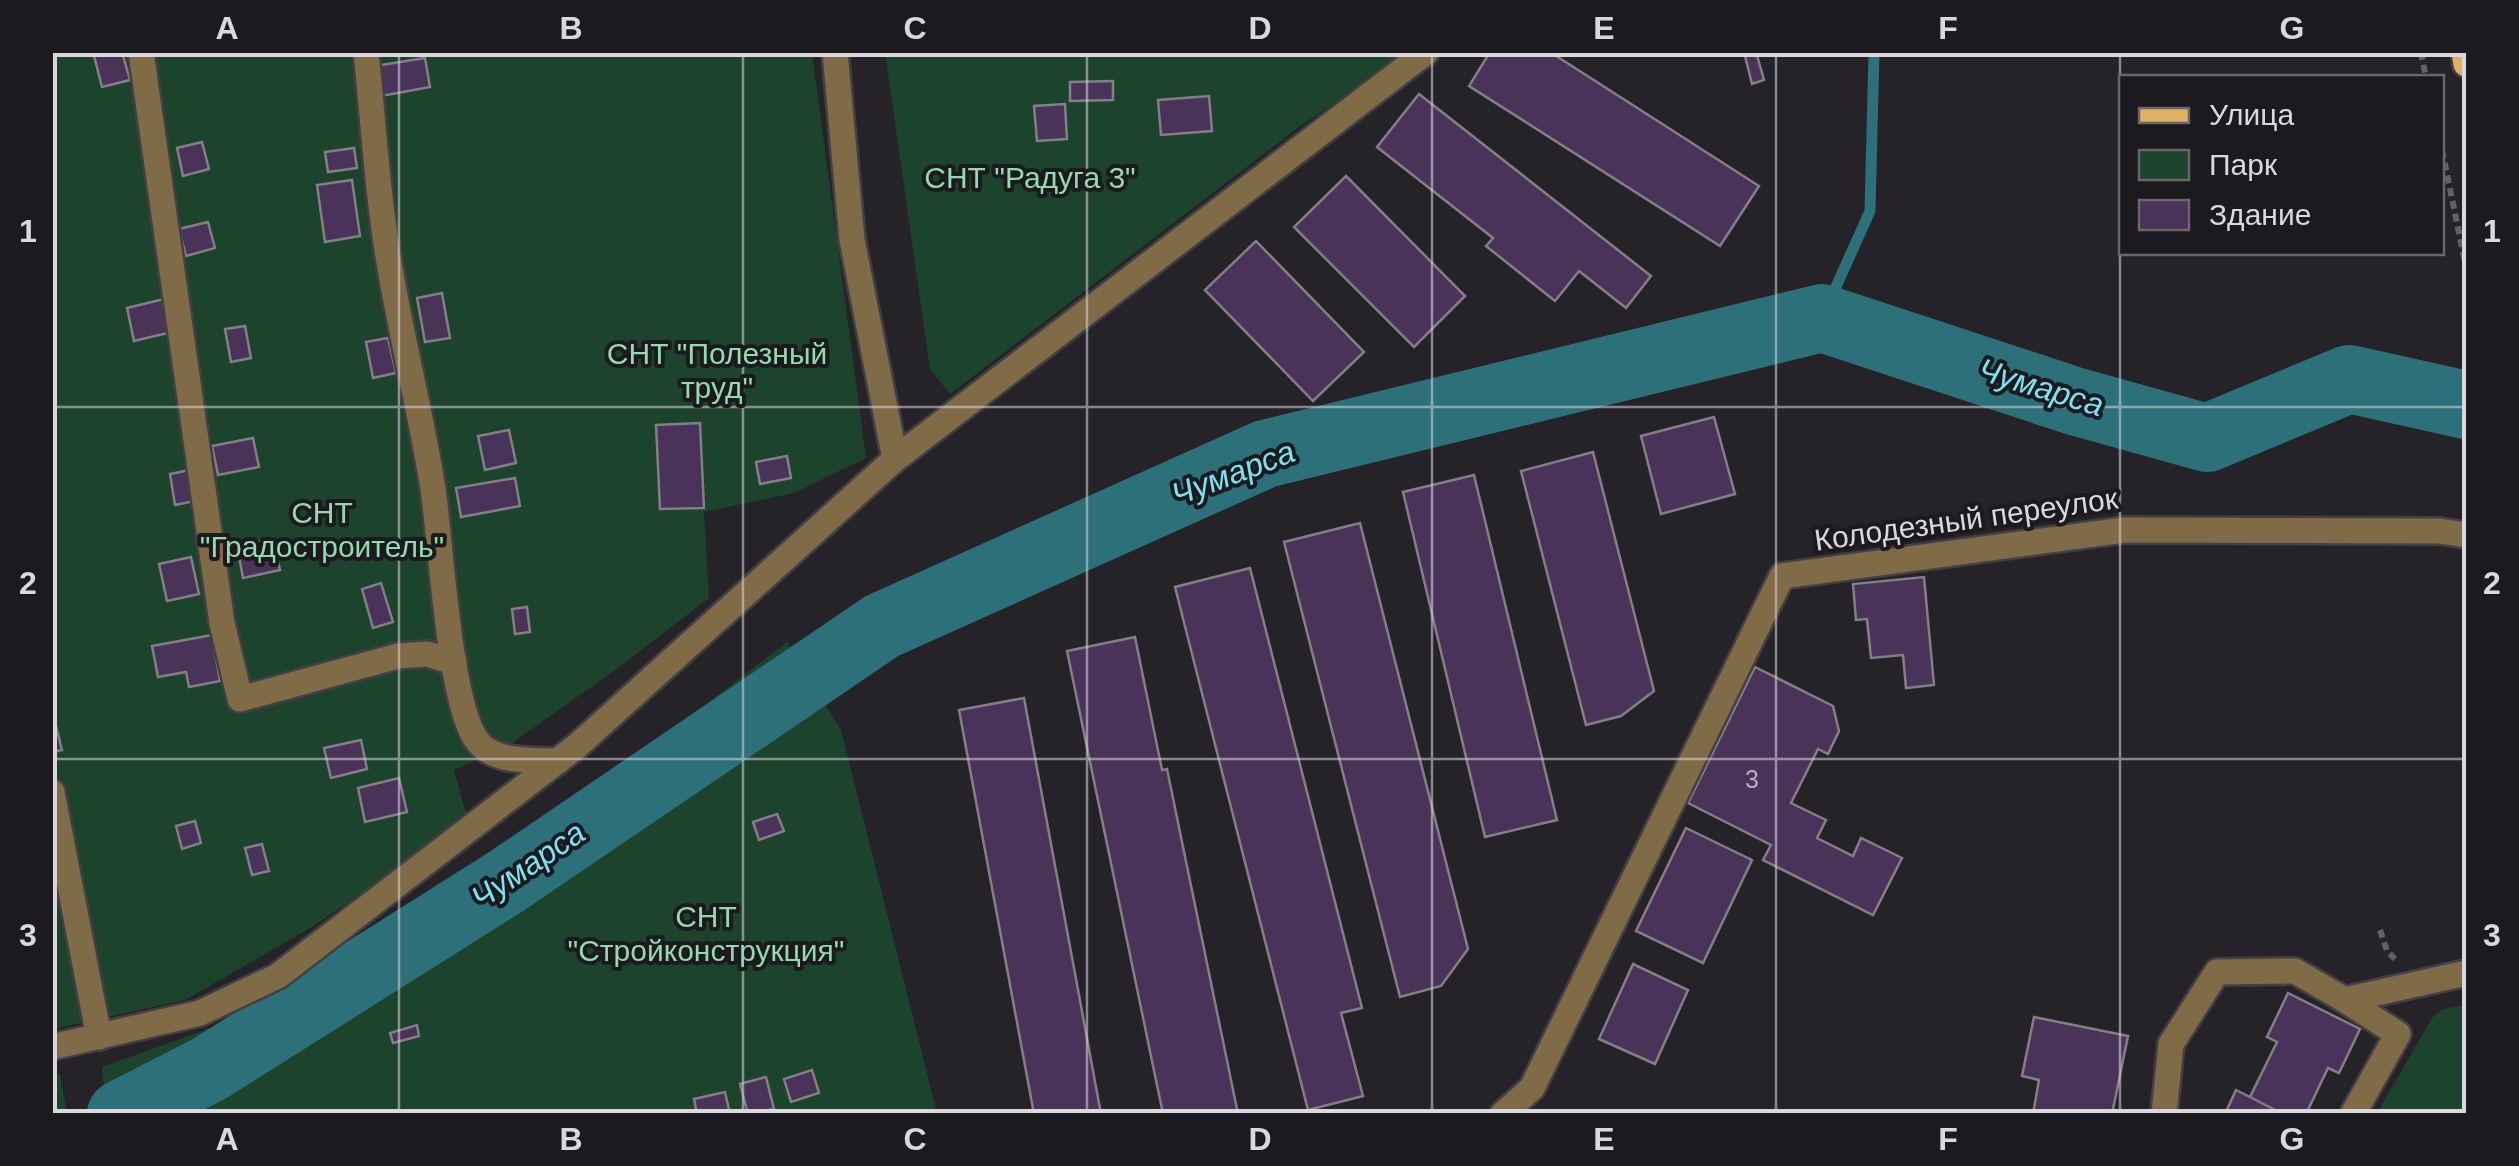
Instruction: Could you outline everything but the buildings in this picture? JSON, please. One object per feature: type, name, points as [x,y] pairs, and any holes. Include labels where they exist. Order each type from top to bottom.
[{"type":"main road","points":[[2464,52],[2466,64]]},
{"type":"street","points":[[141,52],[222,624],[240,699],[398,656],[427,654],[454,662]]},
{"type":"street","points":[[366,52],[391,276],[433,488],[464,714],[478,742],[495,754],[525,760],[558,760]]},
{"type":"street","points":[[835,52],[852,240],[895,458]]},
{"type":"street","points":[[52,1047],[200,1013],[278,976],[558,760],[895,458],[1426,52]]},
{"type":"street","name":"Колодезный переулок","points":[[1503,1114],[1532,1088],[1782,576],[2124,530],[2439,531],[2466,535]]},
{"type":"street","points":[[52,792],[99,1038]]},
{"type":"street","points":[[2164,1114],[2171,1044],[2217,972],[2295,971],[2398,1034],[2354,1114]]},
{"type":"street","points":[[2346,1000],[2466,973]]},
{"type":"path","points":[[2444,160],[2466,267]]},
{"type":"green space","name":"СНТ \"Градостроитель\"","points":[[52,53],[812,53],[866,458],[794,493],[704,512],[709,598],[512,743],[454,770],[468,821],[312,927],[185,1000],[53,1029]]},
{"type":"green space","name":"СНТ \"Радуга 3\"","points":[[885,53],[1411,53],[1303,124],[950,394],[930,369]]},
{"type":"green space","name":"СНТ \"Стройконструкция\"","points":[[787,642],[841,730],[937,1113],[107,1113],[102,1067],[285,1001],[460,894]]},
{"type":"green space","points":[[2466,1005],[2466,1113],[2377,1113],[2432,1018],[2443,1009]]},
{"type":"green space","points":[[60,1074],[67,1113],[53,1113],[53,1076]]},
{"type":"waterway","points":[[1822,318],[1870,211],[1874,52]]},
{"type":"waterway","name":"Чумарса","points":[[121,1114],[209,1069],[507,881],[882,626],[1265,454],[1822,318],[2074,401],[2207,438],[2349,379],[2466,405]]},
{"type":"park label","name":"СНТ \"Полезный труд\"","points":[[717,370]]}]
